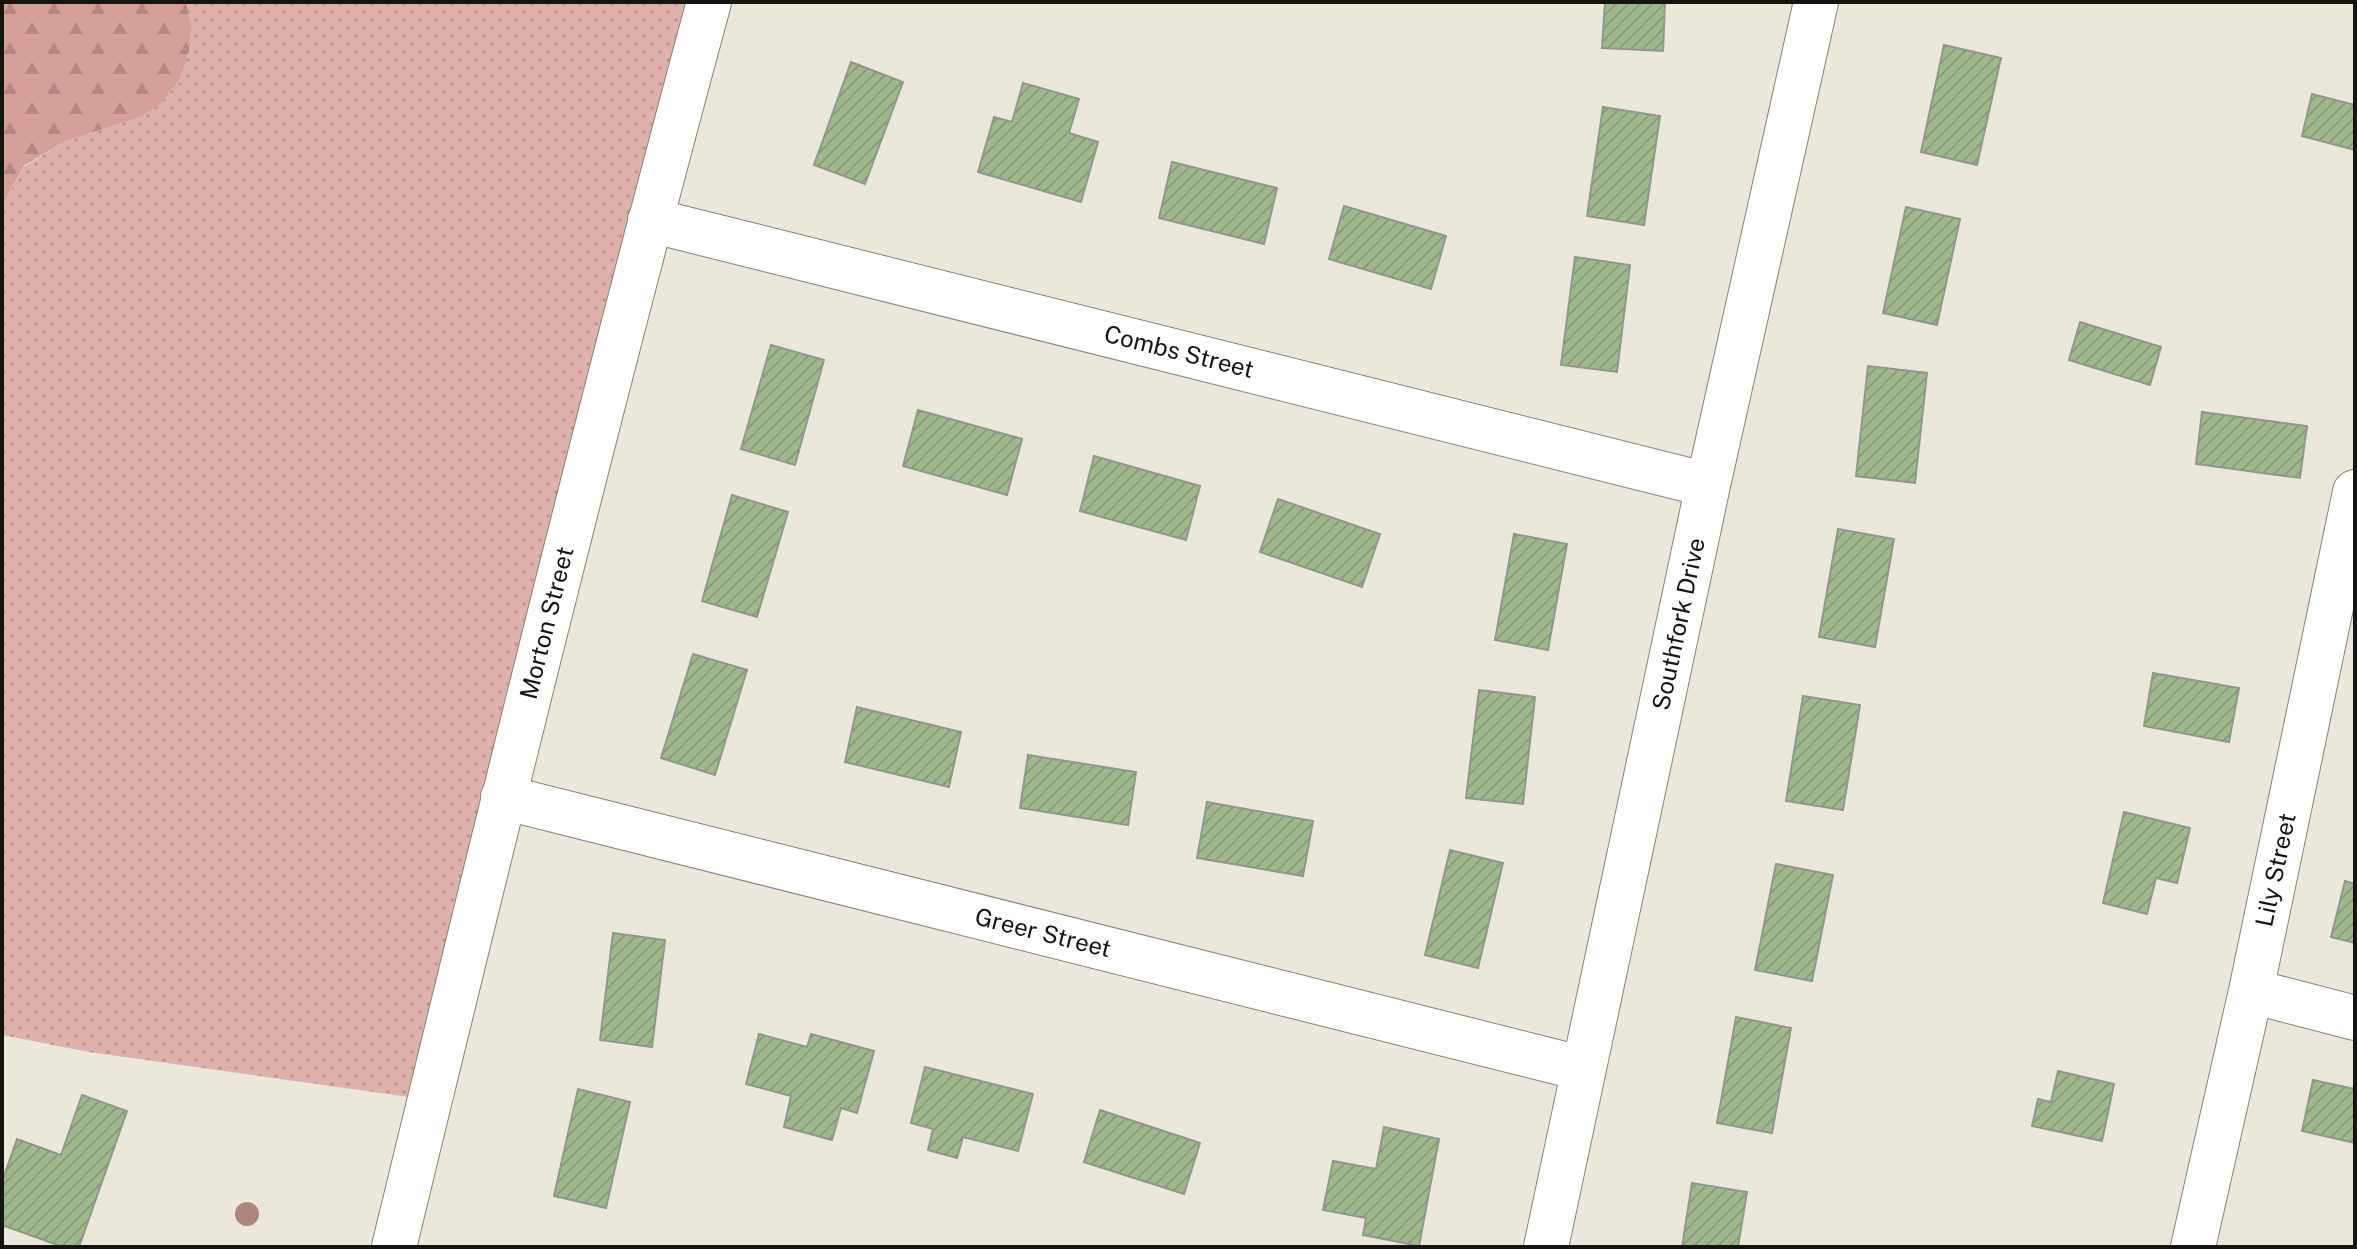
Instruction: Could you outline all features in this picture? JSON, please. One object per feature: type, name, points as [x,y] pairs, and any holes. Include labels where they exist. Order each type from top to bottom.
[{"type":"street","name":"Morton Street","points":[[394,1247],[503,797],[650,220],[709,2]]},
{"type":"street","name":"Southfork Drive","points":[[1546,1247],[1708,485],[1816,2]]},
{"type":"street","name":"Combs Street","points":[[650,220],[1708,485]]},
{"type":"street","name":"Lily Street","points":[[2193,1247],[2251,991],[2355,492]]},
{"type":"street","name":"Greer Street","points":[[503,797],[1584,1069]]},
{"type":"street","points":[[2251,991],[2355,1018]]},
{"type":"shaded area","points":[[186,2],[709,2],[430,1100],[89,1052],[2,1035],[2,205],[24,167],[65,141],[138,118],[191,23]]},
{"type":"green space","points":[[2,2],[186,2],[191,23],[189,51],[179,80],[161,103],[138,118],[65,141],[24,166],[2,205]]},
{"type":"building","points":[[1605,2],[1665,2],[1663,51],[1602,48]]},
{"type":"building","points":[[1944,45],[2001,58],[1977,165],[1921,152]]},
{"type":"building","points":[[851,62],[903,82],[865,184],[814,165]]},
{"type":"building","points":[[1023,83],[1079,99],[1069,133],[1098,142],[1081,202],[978,172],[994,117],[1012,122]]},
{"type":"building","points":[[2312,94],[2355,105],[2355,150],[2302,136]]},
{"type":"building","points":[[1603,107],[1660,116],[1644,225],[1587,216]]},
{"type":"building","points":[[1172,162],[1277,188],[1264,244],[1159,218]]},
{"type":"building","points":[[1344,206],[1446,236],[1431,289],[1329,259]]},
{"type":"building","points":[[1906,207],[1960,219],[1937,325],[1883,313]]},
{"type":"building","points":[[1575,257],[1630,265],[1617,372],[1561,365]]},
{"type":"building","points":[[2080,322],[2161,347],[2150,385],[2069,360]]},
{"type":"building","points":[[771,345],[824,360],[795,465],[741,449]]},
{"type":"building","points":[[1868,366],[1927,373],[1915,483],[1856,476]]},
{"type":"building","points":[[918,410],[1022,439],[1007,495],[903,466]]},
{"type":"building","points":[[2202,412],[2307,426],[2300,478],[2196,464]]},
{"type":"building","points":[[1094,456],[1200,486],[1186,540],[1080,511]]},
{"type":"building","points":[[732,495],[788,512],[757,617],[702,601]]},
{"type":"building","points":[[1278,499],[1380,534],[1362,587],[1260,552]]},
{"type":"building","points":[[1838,529],[1894,539],[1875,647],[1819,637]]},
{"type":"building","points":[[1514,534],[1567,544],[1548,650],[1495,640]]},
{"type":"building","points":[[693,654],[747,670],[715,775],[661,758]]},
{"type":"building","points":[[2153,673],[2239,688],[2229,742],[2144,726]]},
{"type":"building","points":[[1479,690],[1535,697],[1523,804],[1466,798]]},
{"type":"building","points":[[1803,696],[1860,705],[1843,810],[1786,801]]},
{"type":"building","points":[[857,707],[961,732],[949,787],[845,762]]},
{"type":"building","points":[[1028,755],[1136,772],[1128,825],[1020,808]]},
{"type":"building","points":[[1207,802],[1313,821],[1303,876],[1197,858]]},
{"type":"building","points":[[2124,812],[2190,828],[2177,883],[2156,878],[2147,914],[2103,903]]},
{"type":"building","points":[[1450,850],[1503,863],[1478,968],[1425,955]]},
{"type":"building","points":[[1776,864],[1833,875],[1812,981],[1755,970]]},
{"type":"building","points":[[2345,881],[2355,884],[2355,943],[2331,937]]},
{"type":"building","points":[[613,933],[665,940],[652,1047],[600,1040]]},
{"type":"building","points":[[1736,1017],[1791,1028],[1772,1133],[1717,1123]]},
{"type":"building","points":[[759,1034],[807,1047],[811,1034],[874,1051],[857,1113],[841,1108],[832,1140],[784,1127],[791,1096],[746,1084]]},
{"type":"building","points":[[925,1067],[1033,1094],[1018,1151],[963,1137],[957,1158],[928,1150],[933,1129],[911,1123]]},
{"type":"building","points":[[2058,1071],[2114,1084],[2102,1141],[2032,1126],[2038,1099],[2051,1102]]},
{"type":"building","points":[[2313,1080],[2355,1089],[2355,1143],[2302,1131]]},
{"type":"building","points":[[578,1089],[630,1102],[606,1208],[554,1196]]},
{"type":"building","points":[[82,1095],[127,1111],[79,1247],[63,1247],[2,1225],[2,1182],[17,1139],[61,1155]]},
{"type":"building","points":[[1100,1110],[1200,1143],[1184,1194],[1084,1162]]},
{"type":"building","points":[[1384,1127],[1439,1139],[1419,1246],[1363,1235],[1366,1218],[1323,1210],[1333,1161],[1376,1169]]},
{"type":"building","points":[[1692,1183],[1747,1192],[1738,1247],[1682,1247]]}]
